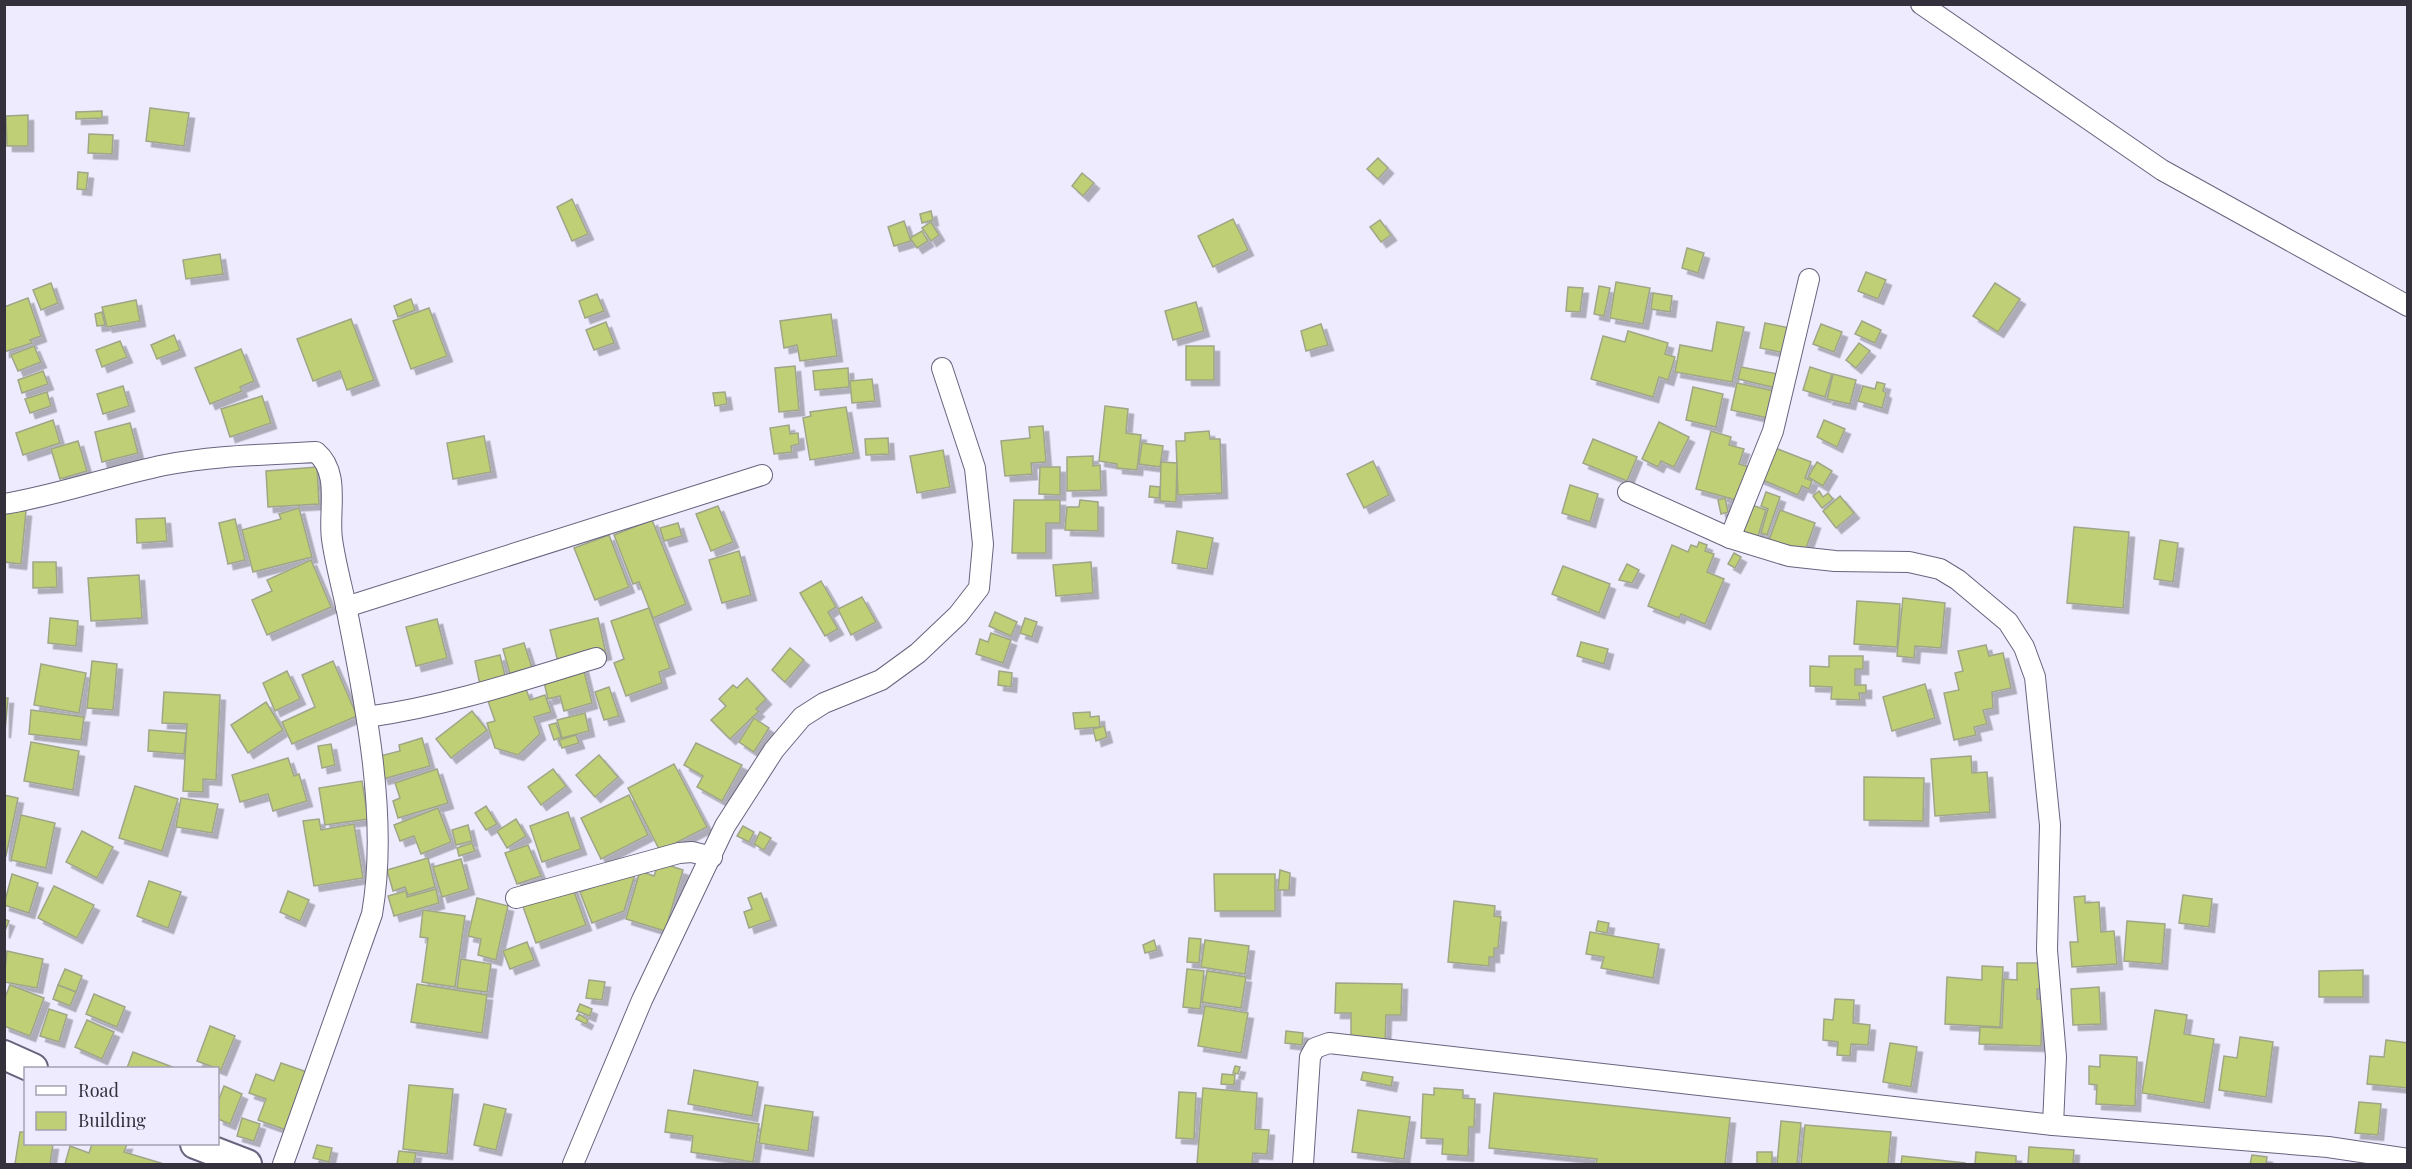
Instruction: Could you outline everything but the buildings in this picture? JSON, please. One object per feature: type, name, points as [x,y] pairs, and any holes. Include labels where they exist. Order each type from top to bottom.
[{"type":"main road","points":[[4,1055],[31,1067]]},
{"type":"main road","points":[[200,1145],[247,1164]]},
{"type":"street","points":[[1921,4],[2162,170],[2408,306]]},
{"type":"street","points":[[1730,538],[1773,431],[1809,279]]},
{"type":"street","points":[[573,1164],[642,1000],[725,826],[774,750],[802,717],[824,703],[881,680],[918,652],[958,615],[978,588],[983,543],[975,468],[942,368]]},
{"type":"street","points":[[4,504],[72,490],[113,477],[168,465],[227,457],[316,452],[329,468],[332,484],[332,537],[367,717],[375,789],[378,881],[372,914],[283,1164]]},
{"type":"street","points":[[346,607],[762,475]]},
{"type":"street","points":[[1628,492],[1730,538],[1789,556],[1835,561],[1909,562],[1940,569],[1958,580],[2008,622],[2024,647],[2035,677],[2050,825],[2047,950],[2056,1057],[2053,1125]]},
{"type":"street","points":[[367,717],[410,711],[457,700],[596,658]]},
{"type":"street","points":[[516,898],[679,853],[692,852],[712,857]]},
{"type":"street","points":[[1303,1164],[1310,1057],[1315,1048],[1329,1043],[2053,1125],[2328,1147],[2408,1159]]}]
